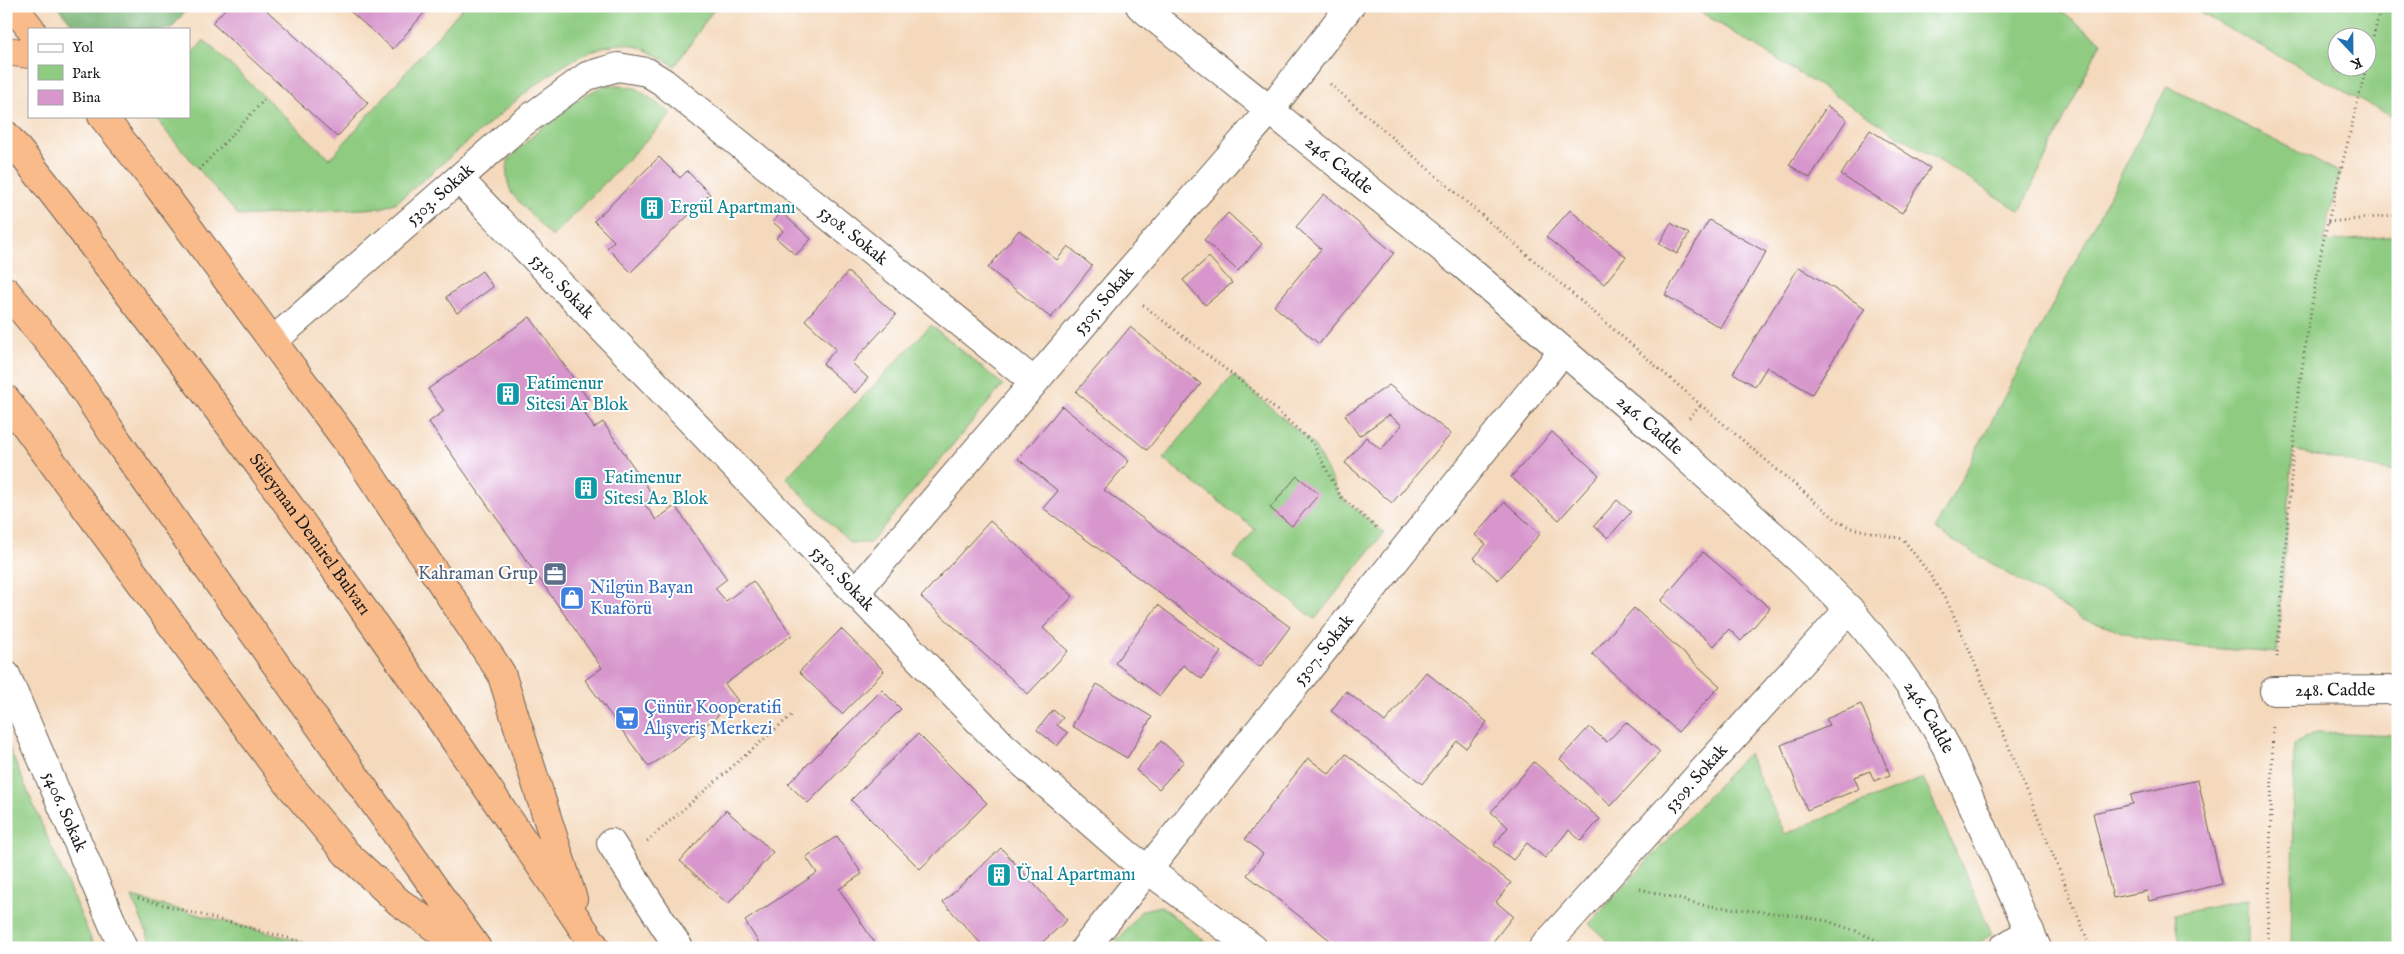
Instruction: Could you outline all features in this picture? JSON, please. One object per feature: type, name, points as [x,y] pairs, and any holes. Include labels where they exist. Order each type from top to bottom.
[{"type":"highway","points":[[13,6],[30,28]]},
{"type":"highway","points":[[6,51],[28,54]]},
{"type":"highway","points":[[104,118],[154,181],[274,340],[396,511],[501,673],[589,937]]},
{"type":"highway","name":"Süleyman Demirel Bulvarı","points":[[6,135],[37,171],[285,500],[376,627],[589,937]]},
{"type":"highway","points":[[6,291],[64,361],[119,443],[477,948]]},
{"type":"highway","points":[[6,399],[287,782],[340,846],[398,902],[464,948]]},
{"type":"street","name":"246. Cadde","points":[[1140,6],[1462,264],[1563,350],[1785,546],[1849,609],[1895,665],[1923,706],[1948,750],[2034,939]]},
{"type":"street","name":"5305. Sokak","points":[[855,593],[1117,285],[1270,110],[1350,6]]},
{"type":"street","name":"5303. Sokak","points":[[274,340],[553,99],[587,76],[618,67]]},
{"type":"street","name":"5308. Sokak","points":[[618,67],[647,72],[663,82],[1034,382]]},
{"type":"street","name":"5310. Sokak","points":[[459,179],[1002,745],[1061,798],[1148,871],[1253,948]]},
{"type":"street","name":"5307. Sokak","points":[[1085,948],[1563,350]]},
{"type":"street","name":"5309. Sokak","points":[[1543,948],[1849,609]]},
{"type":"street","name":"5406. Sokak","points":[[6,675],[123,948]]},
{"type":"street","name":"248. Cadde","points":[[2274,691],[2398,690]]},
{"type":"street","points":[[618,854],[679,948]]},
{"type":"street","points":[[2003,948],[2034,939]]},
{"type":"path","points":[[2376,28],[2381,6]]},
{"type":"path","points":[[1306,63],[1693,399],[1839,522],[1851,528],[1903,539],[1928,572],[1949,605],[2091,948]]},
{"type":"path","points":[[2268,948],[2274,691],[2297,403],[2328,222],[2363,78]]},
{"type":"path","points":[[199,170],[265,98]]},
{"type":"path","points":[[2328,222],[2398,215]]},
{"type":"path","points":[[1117,285],[1264,400],[1303,434],[1317,450],[1341,497],[1404,550]]},
{"type":"path","points":[[618,854],[670,819],[794,713]]},
{"type":"path","points":[[1603,880],[1702,905],[1800,916],[1827,921],[1856,931],[1894,948]]},
{"type":"path","points":[[97,886],[325,948]]},
{"type":"green space","points":[[57,6],[189,6],[172,28],[75,28]]},
{"type":"green space","points":[[464,6],[716,6],[675,66],[648,51],[626,44],[601,48],[582,55],[563,66],[526,93],[397,202],[381,208],[239,216],[155,118],[190,118],[190,57],[204,40],[330,159]]},
{"type":"green space","points":[[1691,6],[2054,6],[2101,42],[2020,211]]},
{"type":"green space","points":[[2204,6],[2398,6],[2398,120],[2200,13]]},
{"type":"green space","points":[[608,85],[636,88],[672,114],[552,237],[512,194],[507,177],[509,159],[568,106],[595,90]]},
{"type":"green space","points":[[2167,86],[2340,173],[2323,242],[2398,236],[2398,473],[2293,450],[2277,653],[2196,647],[2137,637],[2083,619],[1935,529]]},
{"type":"green space","points":[[931,325],[1003,385],[870,543],[850,543],[786,478]]},
{"type":"green space","points":[[1233,375],[1313,444],[1341,497],[1384,533],[1315,619],[1234,557],[1255,529],[1163,459]]},
{"type":"green space","points":[[2317,732],[2398,735],[2398,948],[2291,948],[2294,744]]},
{"type":"green space","points":[[6,741],[95,948],[14,948],[6,940]]},
{"type":"green space","points":[[1748,753],[1785,834],[1923,778],[1992,934],[1972,948],[1615,948],[1589,924]]},
{"type":"green space","points":[[132,897],[325,948],[153,948]]},
{"type":"green space","points":[[2248,899],[2248,948],[2180,948],[2174,915]]},
{"type":"green space","points":[[1161,906],[1213,948],[1112,948],[1142,910]]},
{"type":"building","points":[[228,6],[262,6],[368,103],[337,137],[212,23]]},
{"type":"building","points":[[344,6],[430,6],[393,49]]},
{"type":"building","points":[[1827,106],[1847,119],[1810,178],[1789,165]]},
{"type":"building","points":[[1870,130],[1930,168],[1902,213],[1841,175]]},
{"type":"building","name":"Ergül Apartmanı","points":[[659,157],[680,178],[687,171],[710,194],[631,272],[607,248],[614,241],[594,221]]},
{"type":"building","points":[[1324,194],[1394,253],[1319,344],[1274,306],[1321,249],[1296,227]]},
{"type":"building","points":[[1570,210],[1626,257],[1604,284],[1546,237]]},
{"type":"building","points":[[781,212],[811,239],[796,255],[776,238],[783,231],[773,222]]},
{"type":"building","points":[[1228,213],[1262,244],[1238,271],[1204,240]]},
{"type":"building","points":[[1709,220],[1766,252],[1721,328],[1665,295]]},
{"type":"building","points":[[1671,223],[1689,234],[1677,254],[1659,244]]},
{"type":"building","points":[[1019,230],[1057,260],[1068,246],[1092,266],[1051,318],[988,268]]},
{"type":"building","points":[[1209,257],[1232,283],[1205,305],[1183,280]]},
{"type":"building","points":[[1799,267],[1865,308],[1812,394],[1767,367],[1755,386],[1733,373]]},
{"type":"building","points":[[482,271],[493,287],[457,313],[446,297]]},
{"type":"building","points":[[848,272],[896,315],[852,363],[868,378],[855,393],[823,364],[836,349],[805,320]]},
{"type":"building","points":[[530,317],[588,399],[580,405],[594,428],[603,422],[654,497],[644,503],[656,520],[675,506],[727,579],[715,588],[726,601],[753,581],[792,635],[725,684],[738,701],[649,767],[585,680],[602,668],[429,422],[444,411],[428,389]]},
{"type":"building","points":[[1130,327],[1201,384],[1147,450],[1076,392]]},
{"type":"building","points":[[1389,385],[1451,434],[1392,503],[1345,463],[1366,437],[1381,450],[1402,425],[1389,415],[1359,436],[1345,415]]},
{"type":"building","points":[[1062,406],[1129,461],[1104,490],[1290,627],[1260,667],[1043,508],[1058,491],[1018,459]]},
{"type":"building","points":[[1552,432],[1599,475],[1559,520],[1511,477]]},
{"type":"building","points":[[1297,476],[1319,494],[1292,526],[1270,508]]},
{"type":"building","points":[[1617,500],[1631,512],[1608,538],[1594,526]]},
{"type":"building","points":[[1505,502],[1540,534],[1498,580],[1474,558],[1486,544],[1475,535]]},
{"type":"building","points":[[990,521],[1073,596],[1043,628],[1068,651],[1028,694],[921,597]]},
{"type":"building","points":[[1703,552],[1770,608],[1741,641],[1729,629],[1714,646],[1661,601]]},
{"type":"building","points":[[1158,605],[1221,652],[1202,679],[1183,665],[1160,696],[1115,663]]},
{"type":"building","points":[[1634,608],[1720,686],[1678,732],[1592,654]]},
{"type":"building","points":[[841,629],[884,671],[842,714],[799,672]]},
{"type":"building","points":[[1426,672],[1487,722],[1466,748],[1457,741],[1422,784],[1331,711],[1346,691],[1385,722]]},
{"type":"building","points":[[1097,684],[1152,717],[1127,758],[1072,726]]},
{"type":"building","points":[[882,690],[901,709],[808,803],[788,784]]},
{"type":"building","points":[[1861,704],[1890,775],[1874,781],[1870,771],[1854,777],[1859,789],[1807,810],[1781,745],[1829,726],[1826,719]]},
{"type":"building","points":[[1053,710],[1063,718],[1057,725],[1068,733],[1057,746],[1037,730]]},
{"type":"building","points":[[1626,722],[1660,752],[1611,806],[1560,759],[1589,727],[1607,742]]},
{"type":"building","points":[[918,734],[987,803],[920,869],[851,800]]},
{"type":"building","points":[[1161,741],[1184,761],[1159,789],[1136,770]]},
{"type":"building","points":[[1346,754],[1511,883],[1496,902],[1513,916],[1488,948],[1340,948],[1247,875],[1263,854],[1245,839],[1308,758],[1329,774]]},
{"type":"building","points":[[1534,762],[1600,819],[1581,841],[1569,830],[1545,858],[1527,843],[1513,860],[1494,845],[1508,827],[1491,812]]},
{"type":"building","points":[[2198,780],[2222,884],[2149,901],[2147,891],[2113,898],[2093,813],[2133,804],[2131,795]]},
{"type":"building","points":[[726,810],[773,852],[728,904],[680,861]]},
{"type":"building","points":[[837,836],[862,874],[839,889],[876,945],[872,948],[762,948],[745,921],[817,873],[806,857]]},
{"type":"building","name":"Ünal Apartmanı","points":[[1001,848],[1067,920],[1036,948],[985,948],[943,902]]},
{"type":"place","name":"Ergül Apartmanı","points":[[652,208]]},
{"type":"place","name":"Fatimenur Sitesi A1 Blok","points":[[508,394]]},
{"type":"place","name":"Fatimenur Sitesi A2 Blok","points":[[586,488]]},
{"type":"place","name":"Kahraman Grup","points":[[555,574]]},
{"type":"place","name":"Nilgün Bayan Kuaförü","points":[[572,598]]},
{"type":"place","name":"Çünür Kooperatifi Alışveriş Merkezi","points":[[627,718]]},
{"type":"place","name":"Ünal Apartmanı","points":[[999,875]]}]
